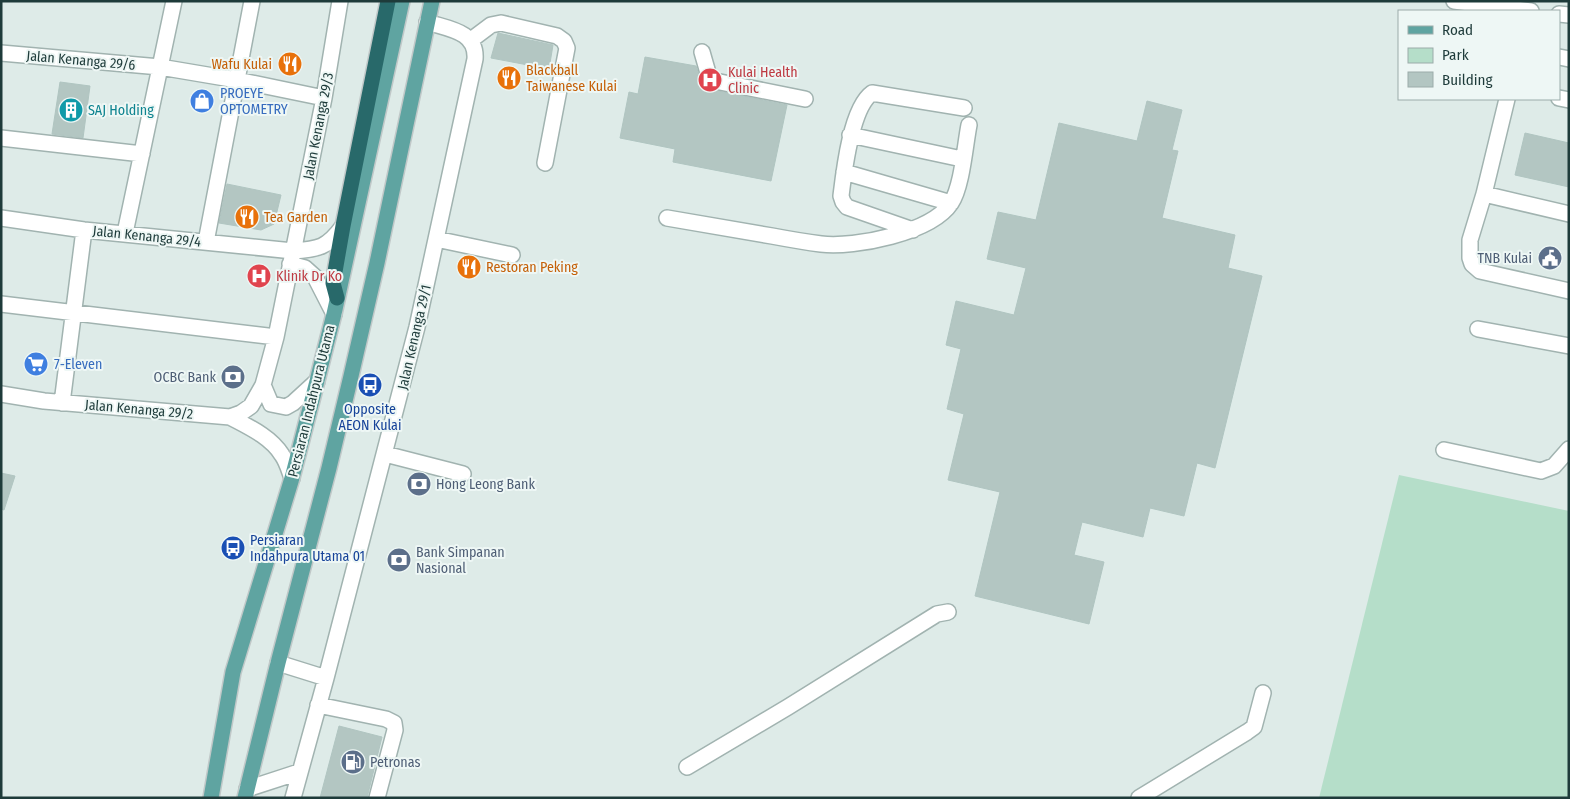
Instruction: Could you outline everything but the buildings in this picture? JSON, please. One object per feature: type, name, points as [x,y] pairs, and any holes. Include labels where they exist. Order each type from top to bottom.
[{"type":"highway","points":[[337,298],[333,283],[388,1]]},
{"type":"main road","name":"Persiaran Indahpura Utama","points":[[211,798],[233,672],[292,478],[334,314],[402,1]]},
{"type":"main road","points":[[246,793],[329,468],[377,263],[432,1]]},
{"type":"street","points":[[125,233],[174,1]]},
{"type":"street","points":[[206,242],[252,1]]},
{"type":"street","name":"Jalan Kenanga 29/3","points":[[263,385],[276,337],[292,258],[324,98],[340,1]]},
{"type":"street","points":[[1454,1],[1522,10]]},
{"type":"street","points":[[427,22],[459,32],[470,40],[491,25],[501,23],[557,36],[564,41],[567,48],[545,163]]},
{"type":"street","name":"Jalan Kenanga 29/1","points":[[292,798],[326,678],[417,327],[475,59],[476,52],[470,40]]},
{"type":"street","points":[[702,52],[710,80],[806,99]]},
{"type":"street","name":"Jalan Kenanga 29/6","points":[[1,53],[160,67],[237,80],[324,98]]},
{"type":"street","points":[[913,230],[847,207],[843,202],[841,196],[850,136],[864,100],[872,93],[964,108]]},
{"type":"street","points":[[1507,100],[1484,194],[1470,240],[1470,258],[1472,264],[1480,270],[1569,291]]},
{"type":"street","points":[[667,218],[823,245],[883,238],[913,230],[932,221],[951,203],[958,183],[969,125]]},
{"type":"street","points":[[850,136],[962,159]]},
{"type":"street","points":[[1,138],[142,154]]},
{"type":"street","points":[[844,172],[951,203]]},
{"type":"street","points":[[1484,194],[1569,214]]},
{"type":"street","name":"Jalan Kenanga 29/4","points":[[1,218],[84,230],[206,242],[292,258]]},
{"type":"street","points":[[292,258],[314,250],[333,240],[343,226]]},
{"type":"street","points":[[62,403],[84,230]]},
{"type":"street","points":[[436,239],[512,255]]},
{"type":"street","points":[[292,258],[315,278],[334,314]]},
{"type":"street","points":[[1,304],[276,337]]},
{"type":"street","points":[[1478,329],[1569,346]]},
{"type":"street","points":[[263,385],[271,404],[286,408],[317,381]]},
{"type":"street","points":[[230,417],[242,414],[251,406],[263,385]]},
{"type":"street","name":"Jalan Kenanga 29/2","points":[[1,394],[62,403],[230,417]]},
{"type":"street","points":[[230,417],[253,429],[275,445],[283,456],[292,478]]},
{"type":"street","points":[[1444,450],[1541,471],[1554,466],[1569,449]]},
{"type":"street","points":[[385,454],[463,474]]},
{"type":"street","points":[[687,767],[788,707],[937,614],[948,612]]},
{"type":"street","points":[[278,664],[326,678]]},
{"type":"street","points":[[1139,798],[1254,727],[1263,693]]},
{"type":"street","points":[[318,704],[386,719],[394,723],[395,730],[377,798]]},
{"type":"street","points":[[246,793],[299,772]]},
{"type":"green space","points":[[1399,475],[1569,511],[1569,798],[1319,798]]},
{"type":"place","name":"Wafu Kulai","points":[[290,64]]},
{"type":"place","name":"Blackball Taiwanese Kulai","points":[[509,78]]},
{"type":"place","name":"Kulai Health Clinic","points":[[710,80]]},
{"type":"place","name":"PROEYE OPTOMETRY","points":[[202,101]]},
{"type":"place","name":"SAJ Holding","points":[[71,110]]},
{"type":"place","name":"Tea Garden","points":[[247,217]]},
{"type":"place","name":"TNB Kulai","points":[[1550,258]]},
{"type":"place","name":"Restoran Peking","points":[[469,267]]},
{"type":"place","name":"Klinik Dr Ko","points":[[259,276]]},
{"type":"place","name":"7-Eleven","points":[[36,364]]},
{"type":"place","name":"OCBC Bank","points":[[233,377]]},
{"type":"place","name":"Opposite AEON Kulai","points":[[370,385]]},
{"type":"place","name":"Hong Leong Bank","points":[[419,484]]},
{"type":"place","name":"Persiaran Indahpura Utama 01","points":[[233,548]]},
{"type":"place","name":"Bank Simpanan Nasional","points":[[399,560]]},
{"type":"place","name":"Petronas","points":[[353,762]]}]
